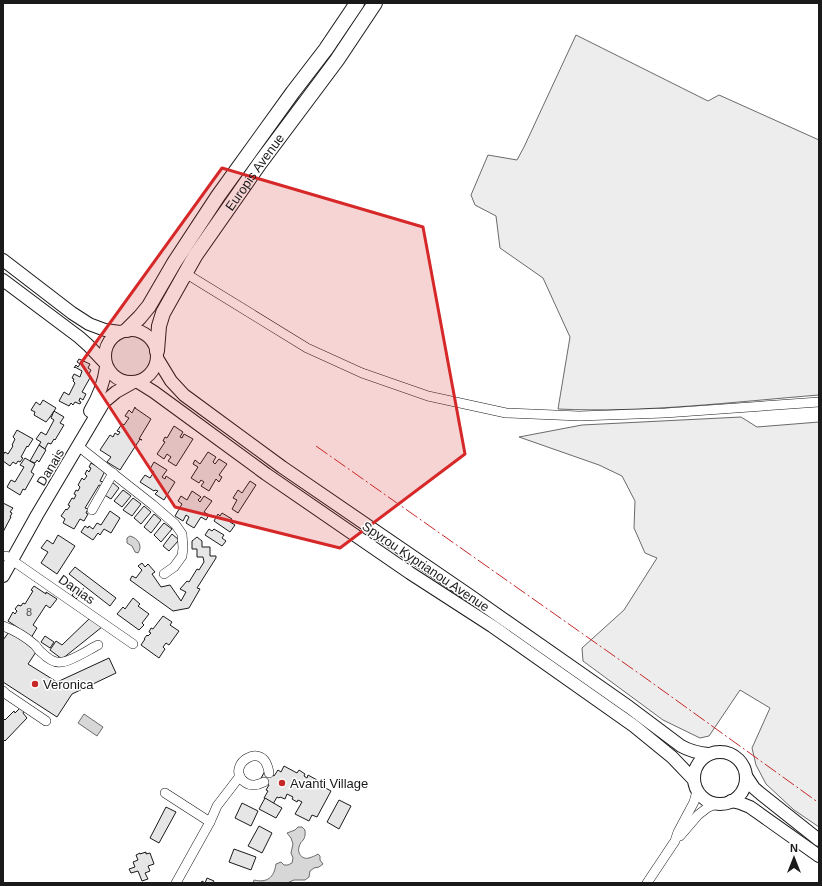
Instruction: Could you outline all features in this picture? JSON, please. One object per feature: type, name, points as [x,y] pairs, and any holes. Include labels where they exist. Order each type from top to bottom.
[{"type":"highway","name":"Europis Avenue","points":[[124,331],[140,317],[149,306],[174,263],[218,196],[326,49],[357,3]]},
{"type":"highway","name":"Europis Avenue","points":[[157,354],[159,326],[163,313],[195,256],[260,163],[337,60],[375,3]]},
{"type":"main road","points":[[3,260],[72,313],[89,324],[105,330],[133,330],[146,335],[151,339],[157,354],[156,366],[145,378],[135,382],[121,381],[117,379],[88,345],[79,337],[3,280]]},
{"type":"main road","points":[[106,365],[105,350],[110,339],[124,331]]},
{"type":"main road","name":"Spyrou Kyprianou Avenue","points":[[157,354],[171,381],[184,395],[276,462],[629,707],[681,746],[708,754]]},
{"type":"main road","name":"Danais","points":[[5,566],[66,451],[97,399],[105,377],[106,365]]},
{"type":"main road","name":"Spyrou Kyprianou Avenue","points":[[135,382],[154,392],[266,474],[410,573],[492,626],[630,723],[672,758],[695,785]]},
{"type":"main road","name":"Danais","points":[[5,566],[37,516],[104,402],[116,392],[135,382]]},
{"type":"main road","points":[[746,776],[745,784],[738,797],[724,804],[715,804],[703,798],[695,785],[694,772],[697,765],[708,754],[721,752],[734,756],[742,764],[746,776],[754,788],[819,840]]},
{"type":"main road","points":[[731,801],[750,807],[819,856]]},
{"type":"street","points":[[185,273],[307,348],[362,373],[428,396],[506,413],[579,416],[657,413],[819,402]]},
{"type":"street","points":[[78,446],[175,524],[182,534],[182,556],[174,567],[164,574]]},
{"type":"street","points":[[92,510],[113,473]]},
{"type":"street","name":"Danias","points":[[5,566],[133,644]]},
{"type":"street","points":[[3,626],[11,629],[35,645],[41,652],[53,661],[60,663],[98,645]]},
{"type":"street","points":[[3,691],[46,721]]},
{"type":"street","points":[[264,782],[252,786],[243,781],[240,776],[239,767],[241,763],[248,757],[258,756],[268,765],[269,773]]},
{"type":"street","points":[[176,883],[210,822],[217,806],[240,776]]},
{"type":"street","points":[[675,841],[678,832],[694,802],[695,785]]},
{"type":"street","points":[[165,793],[210,822]]},
{"type":"street","points":[[647,883],[675,841],[684,833],[698,815],[715,804]]},
{"type":"highlighted area","points":[[222,168],[423,227],[465,454],[340,548],[175,507],[81,363]]},
{"type":"shaded area","points":[[576,35],[708,101],[719,95],[819,140],[819,395],[656,408],[591,410],[558,409],[570,337],[543,278],[500,248],[496,216],[475,205],[471,195],[488,155],[517,160]]},
{"type":"shaded area","points":[[127,336],[135,336],[142,339],[148,345],[151,356],[148,367],[142,373],[135,376],[127,376],[120,373],[114,367],[111,360],[111,352],[114,345],[120,339]]},
{"type":"shaded area","points":[[741,417],[757,427],[819,422],[819,827],[794,810],[766,784],[756,765],[752,748],[770,708],[740,690],[709,736],[700,738],[663,720],[583,661],[582,648],[624,610],[657,558],[645,553],[634,528],[635,501],[622,476],[599,465],[519,437],[582,425]]},
{"type":"shaded area","points":[[130,536],[137,540],[140,545],[138,553],[135,552],[132,546],[127,543],[127,538]]},
{"type":"shaded area","points":[[84,714],[103,727],[97,736],[78,723]]},
{"type":"shaded area","points":[[298,827],[302,827],[305,830],[305,837],[300,844],[299,849],[301,856],[306,858],[318,854],[323,864],[310,871],[309,877],[305,880],[294,880],[287,883],[253,883],[254,880],[263,881],[272,876],[276,864],[281,862],[284,865],[288,865],[292,863],[293,858],[291,853],[293,844],[287,833]]},
{"type":"building","points":[[79,359],[90,364],[88,368],[91,370],[89,374],[91,376],[82,392],[86,394],[83,400],[80,398],[80,404],[75,402],[73,405],[71,403],[69,406],[59,401],[64,392],[69,395],[75,383],[73,381],[74,379],[72,378],[74,374],[80,377],[82,371],[75,367],[74,368],[76,365],[78,367],[80,364],[77,362]]},
{"type":"building","points":[[43,400],[56,408],[46,422],[34,415],[35,412],[31,410],[36,402],[40,405]]},
{"type":"building","points":[[135,407],[151,419],[120,470],[107,462],[111,457],[100,450],[110,435],[113,437],[115,433],[118,435],[120,432],[117,431],[129,418],[125,416],[129,410],[132,413]]},
{"type":"building","points":[[54,411],[64,417],[60,423],[64,425],[55,440],[54,439],[51,444],[48,443],[45,449],[39,445],[41,442],[36,439],[41,432],[46,435],[54,420],[51,418]]},
{"type":"building","points":[[174,426],[183,432],[180,437],[182,438],[184,434],[193,439],[176,466],[168,461],[171,457],[167,454],[164,459],[157,454],[165,442],[163,441],[165,437],[167,438]]},
{"type":"building","points":[[17,430],[33,439],[28,447],[27,446],[20,462],[18,461],[16,464],[13,462],[10,466],[3,461],[3,455],[5,452],[8,454],[13,446],[12,445],[15,439],[13,437]]},
{"type":"building","points":[[39,445],[46,450],[39,462],[37,460],[35,463],[30,461]]},
{"type":"building","points":[[208,452],[216,457],[213,462],[215,464],[219,459],[227,464],[219,475],[222,477],[219,482],[216,479],[209,491],[201,486],[204,482],[201,480],[199,483],[191,478],[198,467],[193,464],[195,460],[200,464]]},
{"type":"building","points":[[25,458],[35,464],[31,472],[34,474],[25,490],[23,489],[20,495],[7,487],[11,480],[15,482],[24,467],[20,465]]},
{"type":"building","points":[[154,462],[167,470],[162,477],[165,479],[166,476],[175,482],[164,500],[155,494],[158,491],[154,491],[140,482],[145,475],[150,478],[154,472],[150,469]]},
{"type":"building","points":[[91,463],[105,471],[100,481],[103,482],[101,486],[99,485],[85,508],[88,509],[86,513],[88,514],[84,521],[80,519],[74,529],[63,523],[65,519],[61,516],[70,506],[68,505],[72,498],[74,499],[76,490],[78,491],[80,487],[78,485],[82,478],[84,480],[87,476],[85,474],[87,470],[89,472]]},
{"type":"building","points":[[250,481],[256,485],[238,513],[232,509],[237,500],[233,498],[238,490],[242,493]]},
{"type":"building","points":[[112,482],[119,488],[111,499],[103,494]]},
{"type":"building","points":[[123,490],[131,496],[122,507],[114,501]]},
{"type":"building","points":[[192,491],[201,497],[198,500],[200,502],[204,496],[212,501],[204,512],[209,515],[206,520],[201,517],[194,528],[186,523],[189,517],[186,515],[183,521],[175,516],[182,504],[178,501],[181,496],[187,500]]},
{"type":"building","points":[[133,498],[141,504],[132,516],[123,510]]},
{"type":"building","points":[[3,503],[13,508],[10,512],[12,513],[11,517],[3,532]]},
{"type":"building","points":[[144,506],[151,512],[141,524],[134,518]]},
{"type":"building","points":[[110,511],[120,518],[111,533],[104,529],[100,535],[98,533],[93,540],[81,532],[85,526],[88,528],[89,526],[93,529],[97,523],[101,525]]},
{"type":"building","points":[[222,513],[232,519],[230,522],[235,525],[230,532],[214,521],[218,514],[220,516]]},
{"type":"building","points":[[154,514],[161,520],[151,533],[144,527]]},
{"type":"building","points":[[164,523],[172,529],[161,542],[154,535]]},
{"type":"building","points":[[209,529],[212,531],[214,529],[224,535],[222,538],[226,541],[222,546],[205,535]]},
{"type":"building","points":[[172,534],[179,540],[169,551],[163,546]]},
{"type":"building","points":[[58,535],[75,546],[57,574],[41,563],[48,552],[41,548],[47,540],[53,544]]},
{"type":"building","points":[[197,537],[202,541],[202,547],[210,547],[210,556],[216,556],[216,558],[197,588],[200,589],[189,608],[173,611],[130,580],[132,576],[136,578],[142,570],[138,566],[142,563],[145,567],[148,564],[155,572],[152,574],[161,587],[170,585],[181,601],[186,592],[180,589],[187,581],[189,582],[197,569],[199,570],[204,562],[203,557],[197,557],[197,549],[192,549],[192,541]]},
{"type":"building","points":[[75,567],[116,598],[110,606],[69,574]]},
{"type":"building","points":[[34,586],[57,599],[50,608],[46,605],[33,625],[37,628],[31,638],[8,621],[13,612],[15,614],[17,611],[15,609],[18,605],[21,606],[23,603],[25,604],[33,591],[31,590]]},
{"type":"building","points":[[76,590],[81,594],[76,599],[72,595]]},
{"type":"building","points":[[133,598],[140,604],[138,606],[149,614],[142,623],[144,625],[139,630],[117,614],[123,607],[125,609]]},
{"type":"building","points":[[163,616],[172,622],[170,625],[179,631],[169,645],[166,643],[163,647],[165,649],[159,658],[141,645],[147,635],[148,636],[151,633],[149,632],[151,628],[153,629]]},
{"type":"building","points":[[90,618],[102,627],[62,659],[50,650],[56,641],[62,645]]},
{"type":"building","points":[[9,632],[38,649],[28,664],[57,682],[109,658],[116,673],[72,694],[57,717],[3,682],[3,640]]},
{"type":"building","points":[[45,636],[54,642],[50,648],[41,642]]},
{"type":"building","points":[[20,708],[24,711],[23,713],[27,718],[5,741],[3,739],[3,718],[5,720],[14,711],[15,713]]},
{"type":"building","points":[[284,766],[297,773],[299,770],[305,774],[304,776],[307,778],[308,775],[317,780],[315,782],[331,791],[317,817],[312,815],[309,821],[295,814],[302,802],[298,800],[297,802],[292,799],[293,797],[287,794],[285,799],[277,797],[273,804],[264,798],[268,791],[266,790],[269,785],[260,780],[265,771],[274,776],[278,770],[281,772]]},
{"type":"building","points":[[265,798],[282,808],[276,818],[259,809]]},
{"type":"building","points":[[339,800],[351,806],[339,829],[327,822]]},
{"type":"building","points":[[242,803],[258,811],[251,826],[235,818]]},
{"type":"building","points":[[166,807],[176,812],[159,843],[150,838]]},
{"type":"building","points":[[259,826],[272,833],[262,853],[248,846]]},
{"type":"building","points":[[234,849],[256,857],[251,870],[229,862]]},
{"type":"building","points":[[146,852],[146,854],[150,853],[154,864],[148,866],[150,871],[145,873],[148,879],[142,881],[138,871],[131,873],[129,869],[135,867],[133,862],[138,860],[136,855]]},
{"type":"building","points":[[207,878],[214,881],[213,883],[205,883]]},
{"type":"power","points":[[316,446],[644,677],[819,803]]},
{"type":"place","name":"Veronica","points":[[35,684]]},
{"type":"place","name":"Avanti Village","points":[[282,783]]}]
